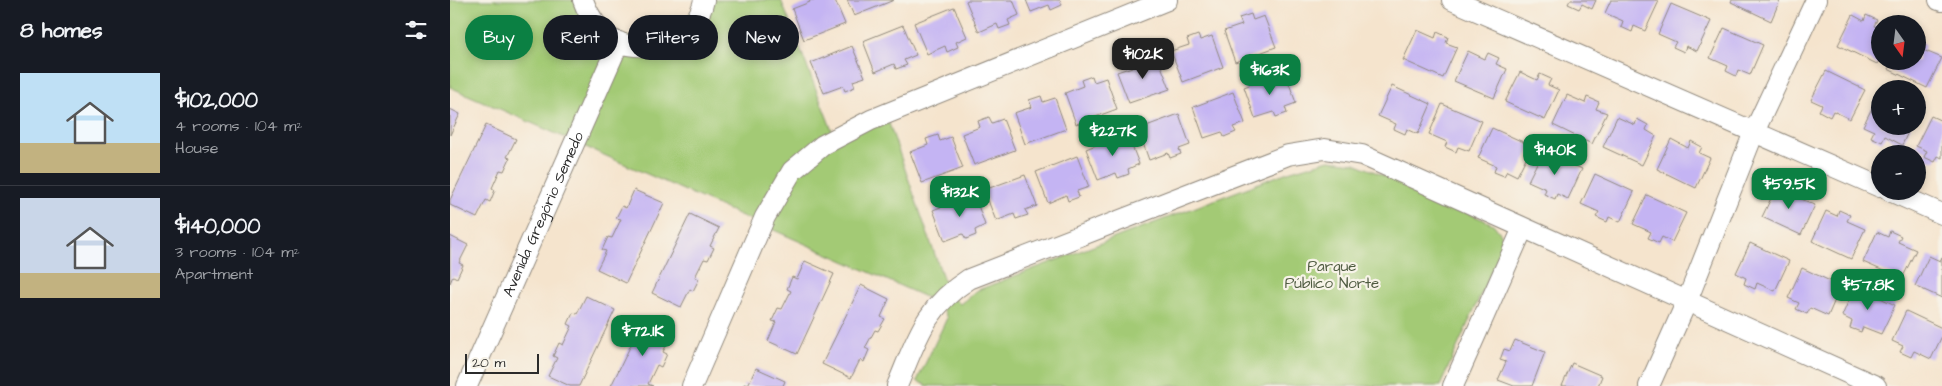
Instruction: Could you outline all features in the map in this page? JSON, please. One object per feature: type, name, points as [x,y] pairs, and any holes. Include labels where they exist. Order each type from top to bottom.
[{"type":"street","points":[[583,0],[587,13],[600,29],[619,42],[637,46],[657,45],[676,37],[692,24],[703,7],[704,0]]},
{"type":"street","points":[[692,386],[764,217],[792,171],[822,145],[871,120],[1167,0]]},
{"type":"street","points":[[1452,0],[1871,183]]},
{"type":"street","points":[[1649,386],[1688,301],[1754,132],[1816,0]]},
{"type":"street","name":"Avenida Gregório Semedo","points":[[467,386],[619,42]]},
{"type":"street","points":[[897,386],[928,318],[948,292],[969,279],[1288,155],[1324,149],[1362,156],[1688,301],[1855,382],[1876,386]]},
{"type":"street","points":[[1910,200],[1942,214]]},
{"type":"street","points":[[1453,386],[1523,228]]},
{"type":"green space","name":"Parque Público Norte","points":[[450,0],[583,0],[592,15],[543,15],[543,60],[618,60],[618,34],[628,37],[628,60],[718,60],[718,15],[688,15],[704,0],[781,0],[787,15],[728,15],[728,60],[799,60],[799,46],[835,138],[886,115],[948,292],[960,304],[978,290],[1288,172],[1329,160],[1355,163],[1493,224],[1501,234],[1502,247],[1440,386],[928,386],[917,381],[947,318],[939,303],[450,87]]},
{"type":"building","points":[[809,0],[835,0],[845,24],[804,40],[799,27],[799,15],[794,15],[792,9],[810,2]]},
{"type":"building","points":[[847,0],[894,0],[854,16]]},
{"type":"building","points":[[1013,0],[1019,15],[1008,20],[1010,25],[999,29],[997,24],[979,32],[966,1]]},
{"type":"building","points":[[1026,0],[1060,0],[1062,5],[1051,10],[1049,5],[1031,12]]},
{"type":"building","points":[[1570,0],[1596,0],[1592,9],[1582,4],[1579,9],[1568,4]]},
{"type":"building","points":[[1611,0],[1659,1],[1645,31],[1634,26],[1632,32],[1621,27],[1623,21],[1605,13]]},
{"type":"building","points":[[1732,0],[1780,0],[1771,21],[1731,2]]},
{"type":"building","points":[[1671,4],[1711,21],[1697,51],[1686,46],[1684,52],[1673,47],[1676,42],[1658,34]]},
{"type":"building","points":[[954,7],[967,37],[956,42],[958,47],[947,52],[945,46],[927,54],[914,23]]},
{"type":"building","points":[[1251,14],[1253,20],[1264,16],[1276,47],[1235,62],[1224,31],[1242,25],[1239,18]]},
{"type":"building","points":[[1853,15],[1864,21],[1866,15],[1871,17],[1871,61],[1838,45]]},
{"type":"building","points":[[903,25],[916,55],[904,60],[907,65],[896,69],[894,64],[875,72],[863,41]]},
{"type":"building","points":[[1724,28],[1763,45],[1750,75],[1738,70],[1736,76],[1726,71],[1728,66],[1710,58]]},
{"type":"building","points":[[1417,30],[1435,38],[1437,32],[1448,37],[1446,43],[1457,47],[1443,78],[1403,60]]},
{"type":"building","points":[[1198,35],[1200,40],[1212,36],[1223,67],[1183,82],[1171,51],[1189,45],[1187,39]]},
{"type":"building","points":[[852,46],[865,77],[853,81],[855,87],[845,91],[843,86],[824,93],[811,63]]},
{"type":"building","points":[[1468,51],[1485,59],[1488,53],[1499,58],[1496,64],[1507,69],[1494,98],[1454,81]]},
{"type":"building","points":[[1926,51],[1942,58],[1927,88],[1926,80],[1911,80],[1890,70],[1926,70]]},
{"type":"building","points":[[1144,56],[1147,62],[1158,58],[1170,89],[1129,103],[1117,72],[1135,66],[1133,60]]},
{"type":"building","points":[[1826,71],[1865,90],[1850,119],[1833,111],[1830,117],[1819,111],[1822,105],[1811,100]]},
{"type":"building","points":[[1285,72],[1296,103],[1285,107],[1287,113],[1276,117],[1274,112],[1255,118],[1244,87]]},
{"type":"building","points":[[1520,72],[1537,80],[1540,74],[1551,79],[1548,85],[1559,90],[1545,120],[1505,102]]},
{"type":"building","points":[[1092,76],[1094,82],[1106,78],[1117,109],[1076,124],[1065,93],[1083,86],[1081,80]]},
{"type":"building","points":[[1392,86],[1431,104],[1418,134],[1407,129],[1405,134],[1394,129],[1396,124],[1378,116]]},
{"type":"building","points":[[1233,92],[1245,123],[1233,127],[1236,132],[1224,137],[1222,132],[1204,138],[1193,107]]},
{"type":"building","points":[[1567,95],[1585,103],[1587,97],[1599,102],[1596,109],[1607,113],[1592,144],[1553,125]]},
{"type":"building","points":[[1041,96],[1043,102],[1055,98],[1066,129],[1025,144],[1014,113],[1032,107],[1029,100]]},
{"type":"building","points":[[1442,104],[1482,121],[1469,151],[1458,147],[1456,152],[1445,147],[1447,142],[1429,134]]},
{"type":"building","points":[[450,109],[460,114],[450,135]]},
{"type":"building","points":[[1871,110],[1871,130],[1863,126]]},
{"type":"building","points":[[1179,114],[1190,145],[1179,149],[1181,154],[1170,158],[1168,153],[1149,160],[1138,129]]},
{"type":"building","points":[[1931,116],[1942,121],[1942,158],[1938,156],[1935,162],[1926,158],[1926,145],[1916,145],[1922,135],[1926,135],[1926,126]]},
{"type":"building","points":[[989,117],[992,123],[1003,119],[1015,150],[974,165],[962,134],[980,127],[978,121]]},
{"type":"building","points":[[1617,117],[1635,125],[1637,119],[1648,125],[1646,130],[1656,136],[1642,165],[1603,147]]},
{"type":"building","points":[[486,125],[516,139],[507,157],[510,158],[504,171],[500,170],[492,188],[495,190],[490,202],[486,200],[477,218],[450,205],[450,200]]},
{"type":"building","points":[[1492,128],[1532,146],[1517,176],[1507,171],[1504,176],[1494,172],[1496,166],[1478,158]]},
{"type":"building","points":[[1127,133],[1139,164],[1128,169],[1129,174],[1118,178],[1116,173],[1098,180],[1086,149]]},
{"type":"building","points":[[938,135],[940,141],[951,137],[963,168],[922,183],[910,152],[928,145],[926,139]]},
{"type":"building","points":[[1872,135],[1907,135],[1902,145],[1885,136],[1882,142],[1871,137]]},
{"type":"building","points":[[1671,139],[1688,148],[1691,141],[1702,147],[1699,153],[1710,158],[1696,188],[1657,169]]},
{"type":"building","points":[[1543,151],[1582,169],[1568,199],[1557,194],[1555,199],[1544,194],[1546,189],[1528,181]]},
{"type":"building","points":[[1077,156],[1089,187],[1077,191],[1079,197],[1068,201],[1066,195],[1048,203],[1036,172]]},
{"type":"building","points":[[1595,174],[1634,192],[1620,222],[1609,217],[1607,222],[1596,217],[1599,212],[1581,204]]},
{"type":"building","points":[[1025,175],[1037,206],[1025,210],[1028,215],[1016,219],[1014,214],[996,221],[984,190]]},
{"type":"building","points":[[1789,187],[1800,192],[1797,197],[1815,205],[1801,235],[1762,217],[1776,188],[1787,193]]},
{"type":"building","points":[[634,190],[664,203],[626,283],[597,269],[606,251],[602,250],[608,237],[612,238],[621,219],[616,218],[622,206],[626,208]]},
{"type":"building","points":[[974,194],[985,225],[975,230],[976,235],[966,239],[963,234],[945,241],[933,210]]},
{"type":"building","points":[[1647,195],[1686,213],[1672,242],[1662,237],[1659,243],[1648,238],[1651,232],[1633,224]]},
{"type":"building","points":[[1839,210],[1850,215],[1847,221],[1865,229],[1851,259],[1812,241],[1826,211],[1837,216]]},
{"type":"building","points":[[690,214],[719,228],[710,246],[714,248],[708,260],[704,259],[695,277],[699,279],[693,291],[690,289],[681,307],[652,293]]},
{"type":"building","points":[[1890,231],[1901,236],[1898,242],[1916,250],[1902,279],[1863,262],[1877,232],[1888,237]]},
{"type":"building","points":[[450,236],[468,245],[459,263],[463,265],[457,278],[453,276],[450,283]]},
{"type":"building","points":[[1750,243],[1789,261],[1775,291],[1757,283],[1755,289],[1744,284],[1746,278],[1736,273]]},
{"type":"building","points":[[1929,256],[1940,261],[1942,257],[1942,298],[1915,286]]},
{"type":"building","points":[[805,261],[834,274],[797,354],[768,341],[776,322],[772,321],[778,308],[782,309],[791,291],[787,289],[792,277],[797,279]]},
{"type":"building","points":[[1802,268],[1841,286],[1828,316],[1810,308],[1807,314],[1796,309],[1799,303],[1788,298]]},
{"type":"building","points":[[861,285],[889,299],[881,317],[885,319],[878,331],[875,330],[865,348],[869,350],[864,362],[860,360],[851,378],[822,364]]},
{"type":"building","points":[[1855,286],[1895,305],[1881,334],[1863,327],[1861,332],[1850,328],[1852,321],[1842,316]]},
{"type":"building","points":[[586,296],[615,310],[579,386],[570,386],[548,376],[557,358],[553,356],[559,343],[563,345],[572,326],[568,324],[573,313],[577,314]]},
{"type":"building","points":[[1906,311],[1942,328],[1942,336],[1931,359],[1914,351],[1911,357],[1900,352],[1903,346],[1892,341]]},
{"type":"building","points":[[643,320],[672,334],[663,352],[667,354],[661,367],[657,365],[648,384],[653,386],[611,386]]},
{"type":"building","points":[[1515,340],[1545,352],[1532,386],[1514,386],[1498,380],[1506,362],[1500,360],[1504,349],[1510,351]]},
{"type":"building","points":[[1572,363],[1602,376],[1598,386],[1562,386]]},
{"type":"building","points":[[756,368],[785,381],[783,386],[743,386],[744,384],[748,385]]}]
